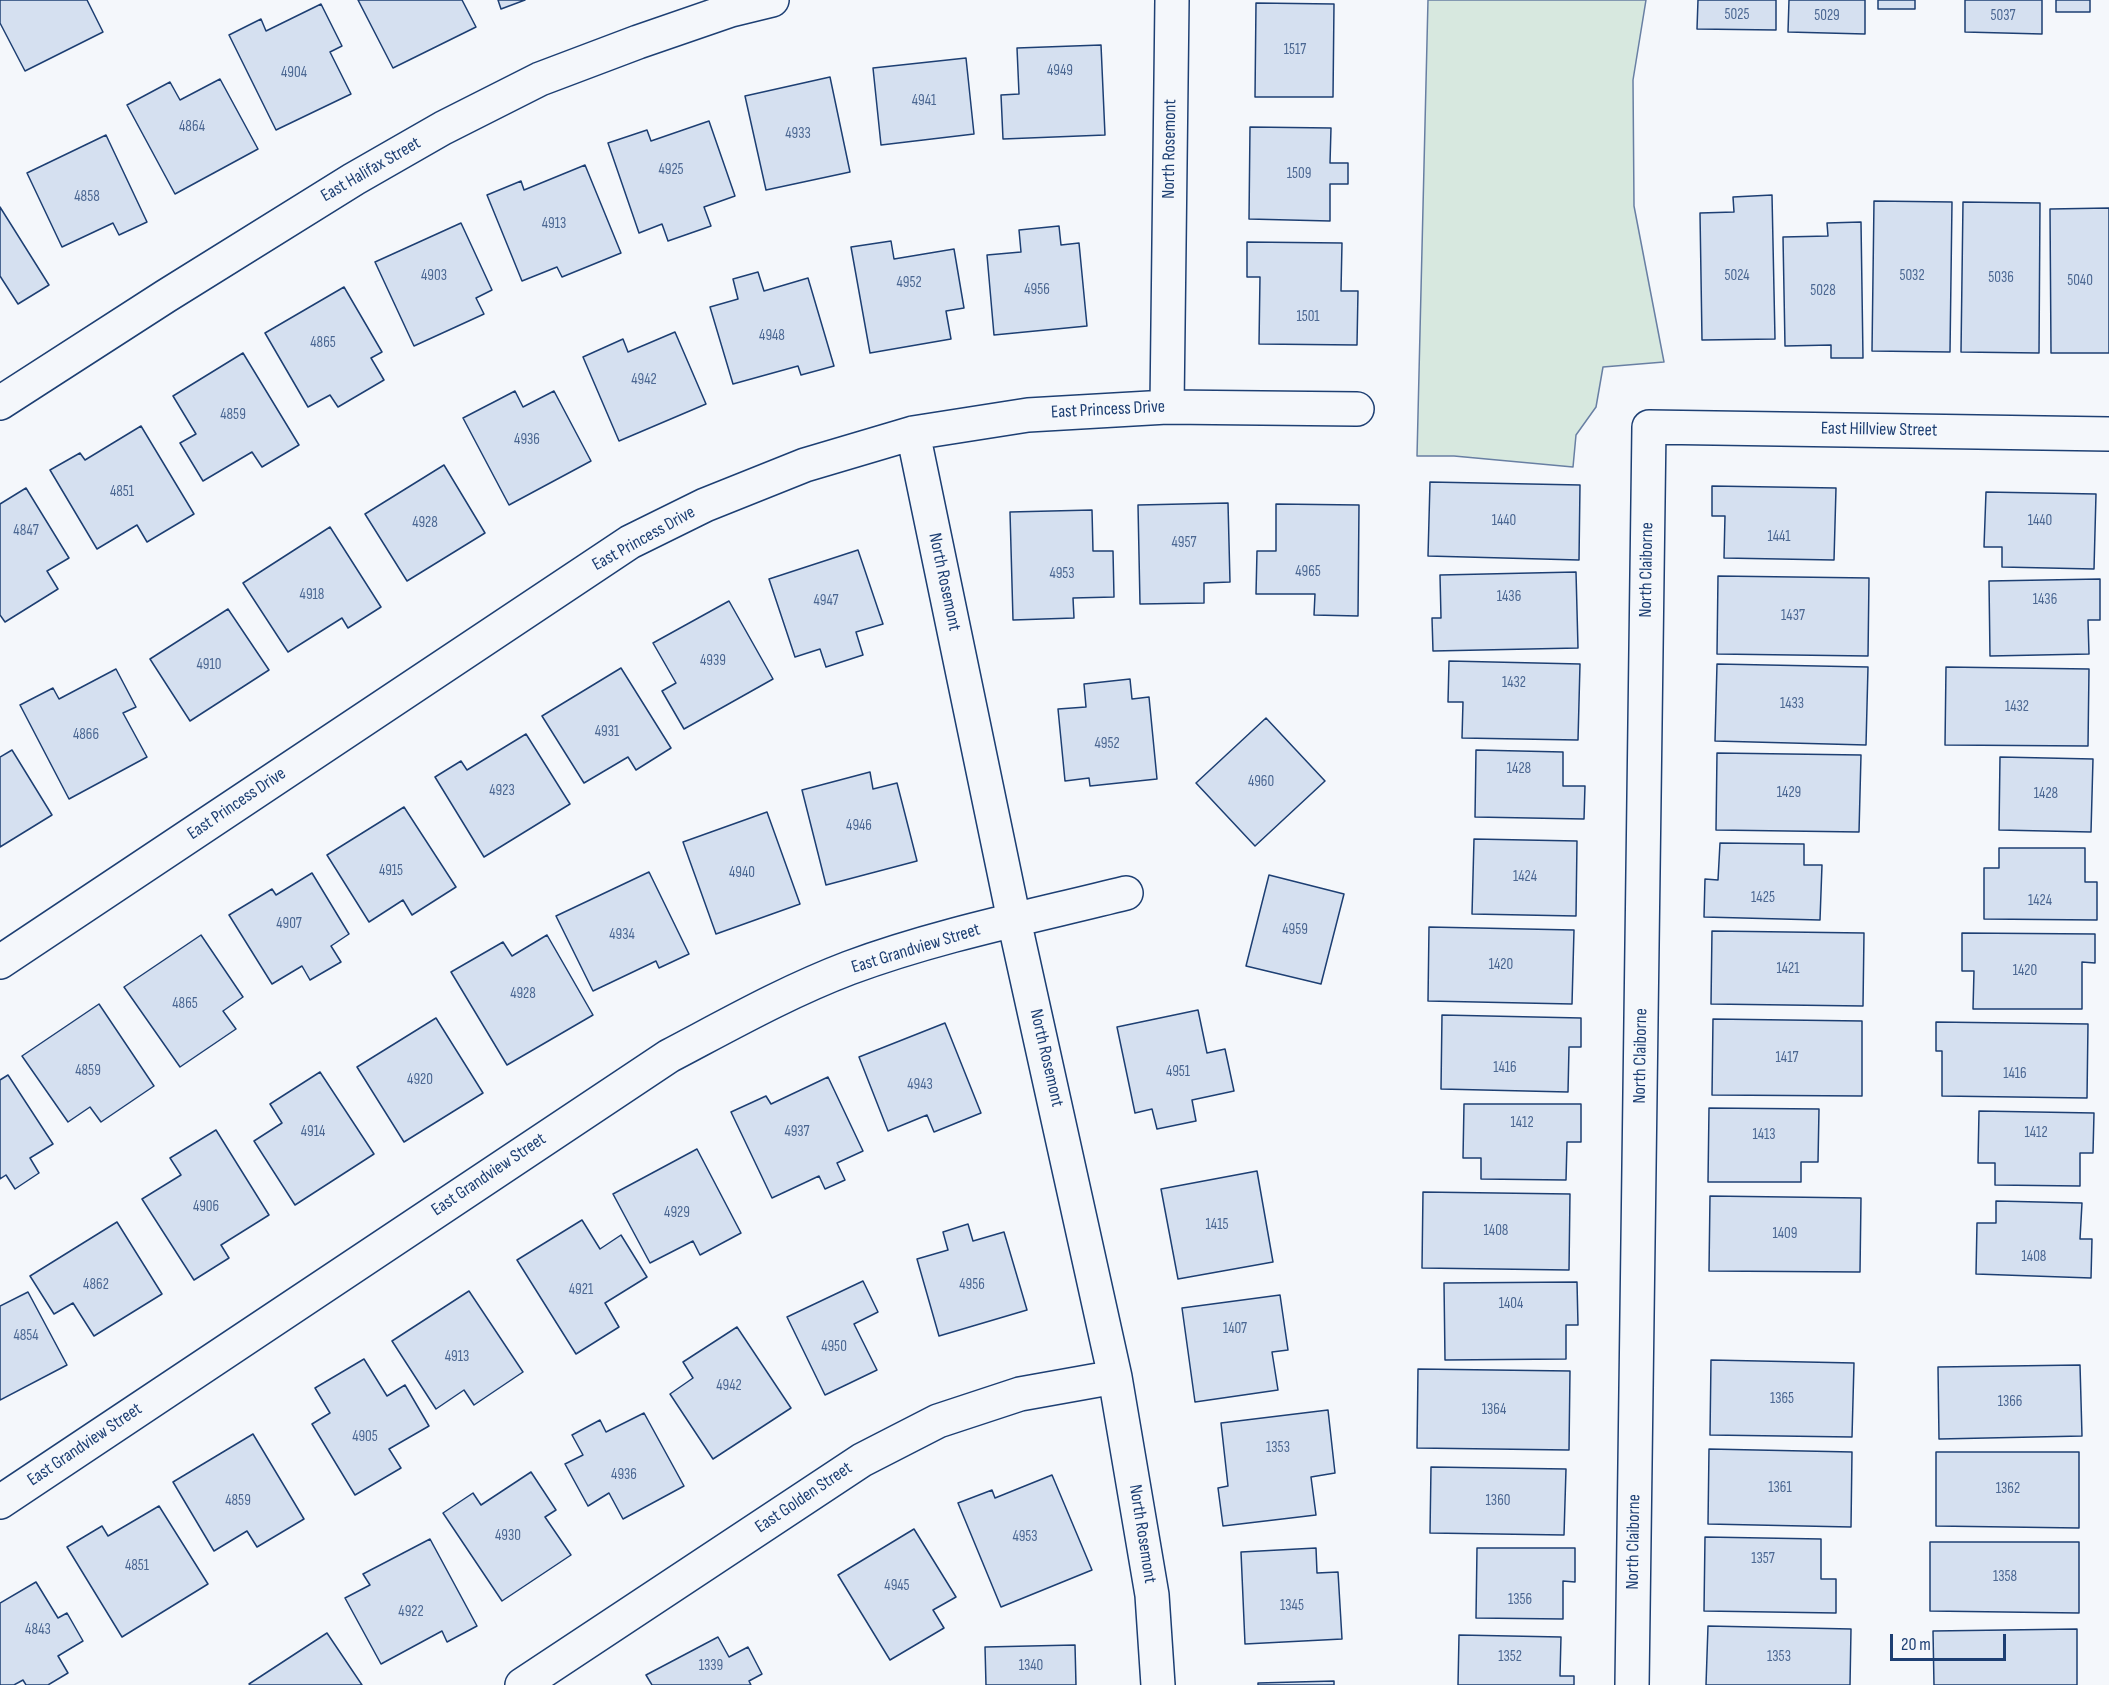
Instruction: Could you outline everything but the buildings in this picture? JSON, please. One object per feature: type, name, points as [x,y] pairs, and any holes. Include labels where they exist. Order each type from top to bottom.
[{"type":"street","name":"East Halifax Street","points":[[0,403],[354,179],[443,128],[540,79],[689,24],[772,0]]},
{"type":"street","name":"North Rosemont","points":[[1167,407],[1172,0]]},
{"type":"street","name":"East Princess Drive","points":[[0,962],[630,542],[705,505],[805,465],[913,433],[1028,415],[1167,407],[1357,409]]},
{"type":"street","name":"East Hillview Street","points":[[1649,427],[2109,434]]},
{"type":"street","name":"North Claiborne","points":[[1632,1685],[1649,427]]},
{"type":"street","name":"North Rosemont","points":[[913,433],[1014,921],[1115,1377],[1152,1595],[1158,1685]]},
{"type":"street","name":"East Grandview Street","points":[[0,1502],[669,1056],[766,1004],[849,968],[934,941],[1126,893]]},
{"type":"street","name":"East Golden Street","points":[[532,1682],[862,1460],[881,1450],[938,1421],[1020,1394],[1115,1377]]},
{"type":"shaded area","points":[[1428,0],[1646,0],[1633,80],[1634,206],[1664,362],[1603,367],[1596,407],[1576,435],[1573,467],[1454,456],[1417,456]]}]
